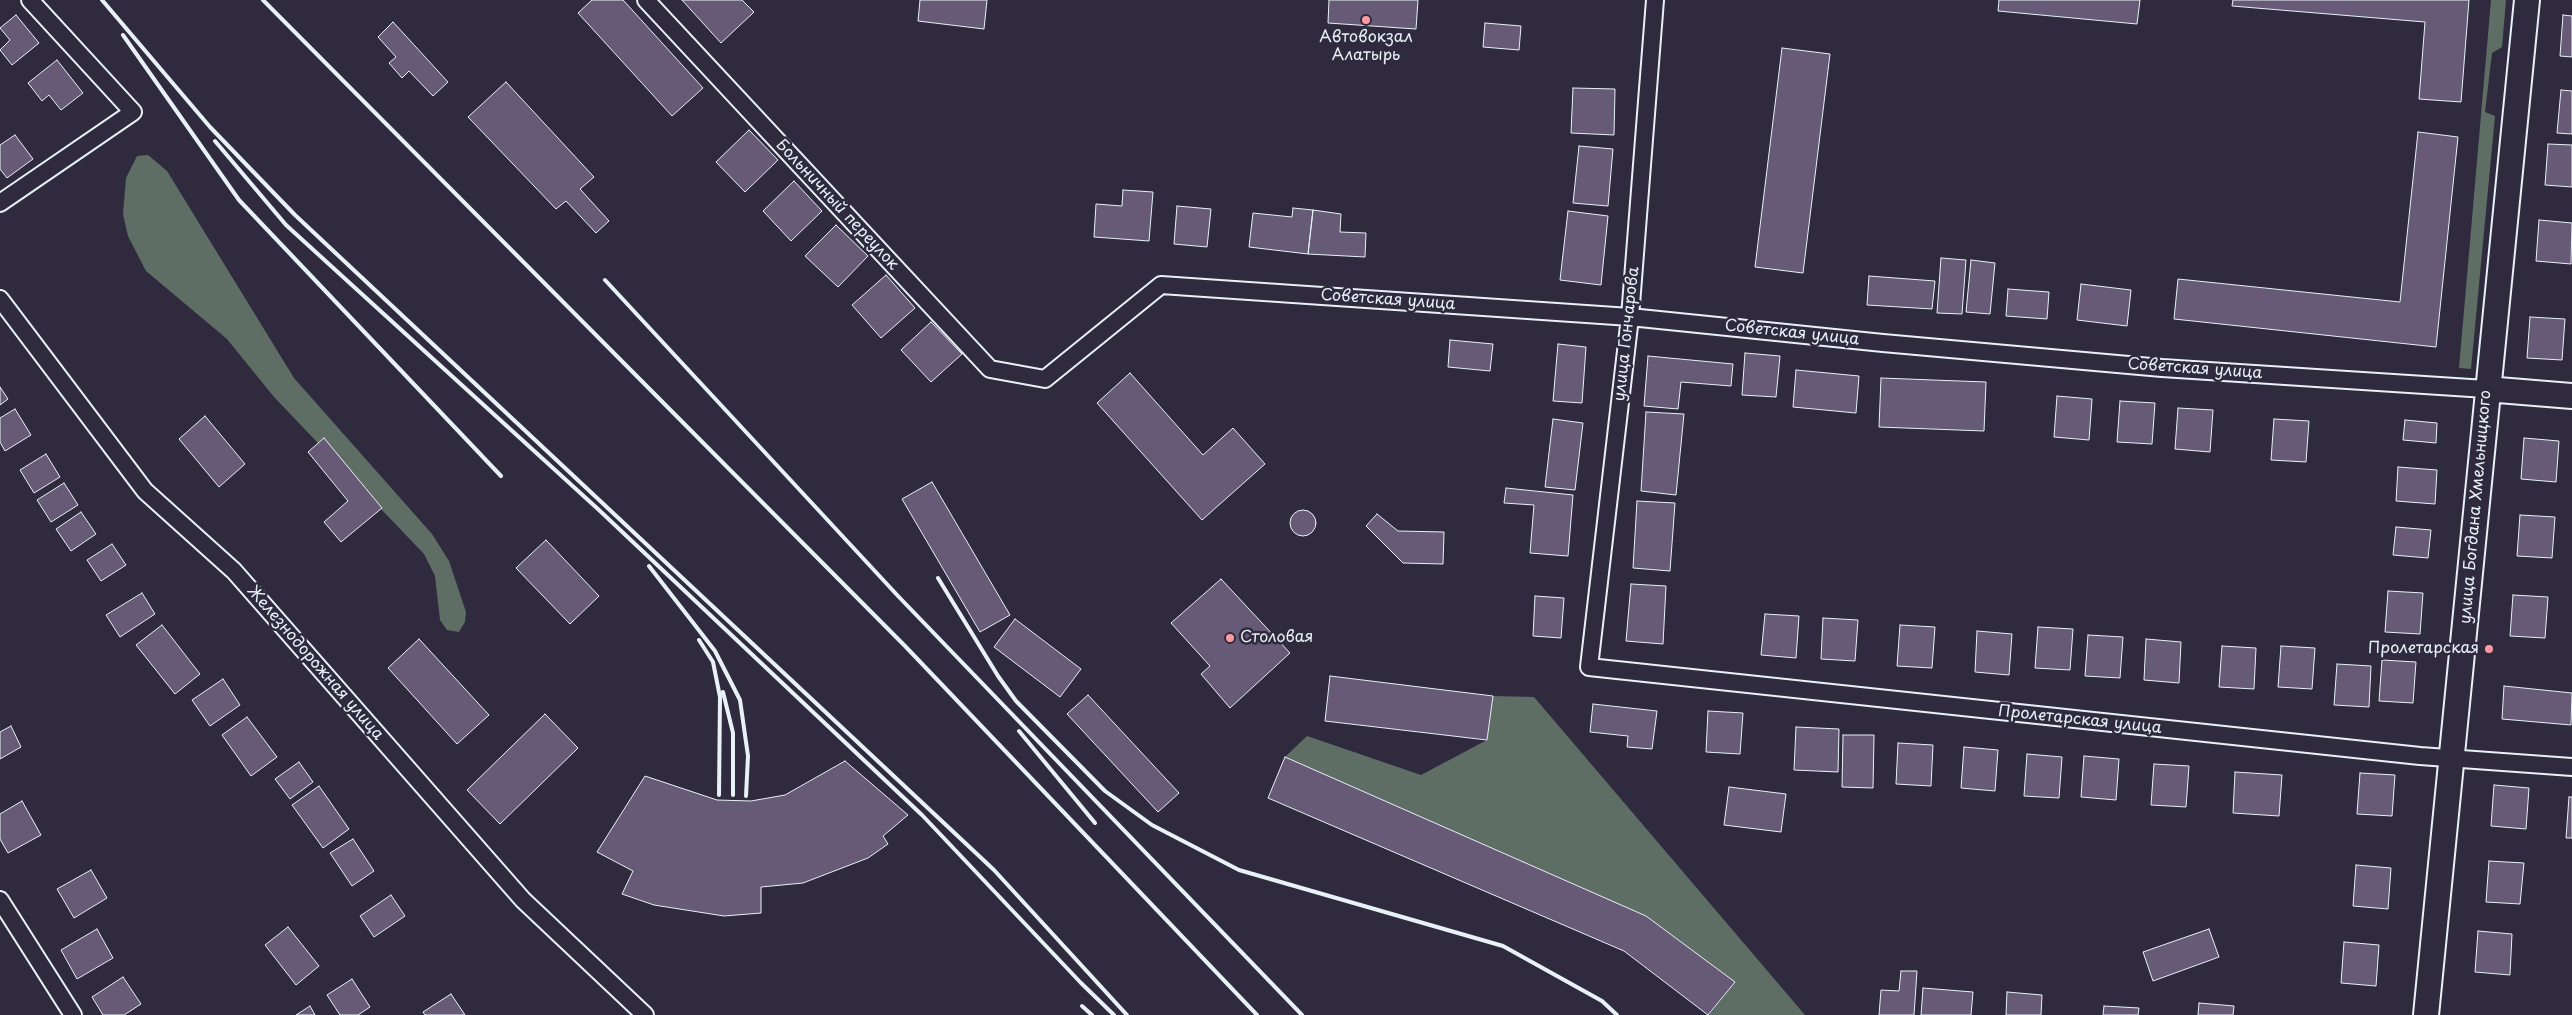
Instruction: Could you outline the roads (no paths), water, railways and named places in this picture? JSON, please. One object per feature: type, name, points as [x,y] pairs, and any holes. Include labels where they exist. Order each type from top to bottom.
[{"type":"main road","name":"улица Богдана Хмельницкого","points":[[2426,1015],[2486,389],[2527,0]]},
{"type":"main road","name":"Советская улица","points":[[2486,389],[2572,396]]},
{"type":"street","points":[[0,203],[134,112],[30,0]]},
{"type":"street","name":"Больничный переулок","points":[[646,0],[990,369],[1045,379]]},
{"type":"street","name":"улица Гончарова","points":[[1589,667],[1630,317],[1655,0]]},
{"type":"street","name":"Советская улица","points":[[1045,379],[1160,285],[1630,317],[2082,361],[2486,389]]},
{"type":"street","name":"Железнодорожная улица","points":[[0,299],[145,491],[234,571],[523,900],[645,1015]]},
{"type":"street","name":"Пролетарская улица","points":[[1589,667],[2452,759],[2572,767]]},
{"type":"street","points":[[0,900],[73,1015]]},
{"type":"railway","points":[[102,0],[210,127],[295,215],[994,870],[1127,1015]]},
{"type":"railway","points":[[263,0],[905,646],[1257,1015]]},
{"type":"railway","points":[[123,35],[239,200],[501,476]]},
{"type":"railway","points":[[215,141],[286,225],[599,510],[922,815],[1081,983],[1114,1015]]},
{"type":"railway","points":[[605,280],[898,596],[1302,1015]]},
{"type":"railway","points":[[649,566],[715,651],[740,700],[748,756],[746,796]]},
{"type":"railway","points":[[938,578],[998,676],[1016,701],[1105,791],[1152,825],[1239,870],[1503,946],[1602,1001],[1617,1015]]},
{"type":"railway","points":[[699,640],[713,662],[720,697],[719,795]]},
{"type":"railway","points":[[723,692],[733,733],[733,795]]},
{"type":"railway","points":[[1019,731],[1095,823]]},
{"type":"railway","points":[[1082,1006],[1092,1015]]},
{"type":"place","name":"Автовокзал Алатырь","points":[[1366,20]]},
{"type":"place","name":"Столовая","points":[[1230,638]]},
{"type":"place","name":"Пролетарская","points":[[2489,649]]}]
